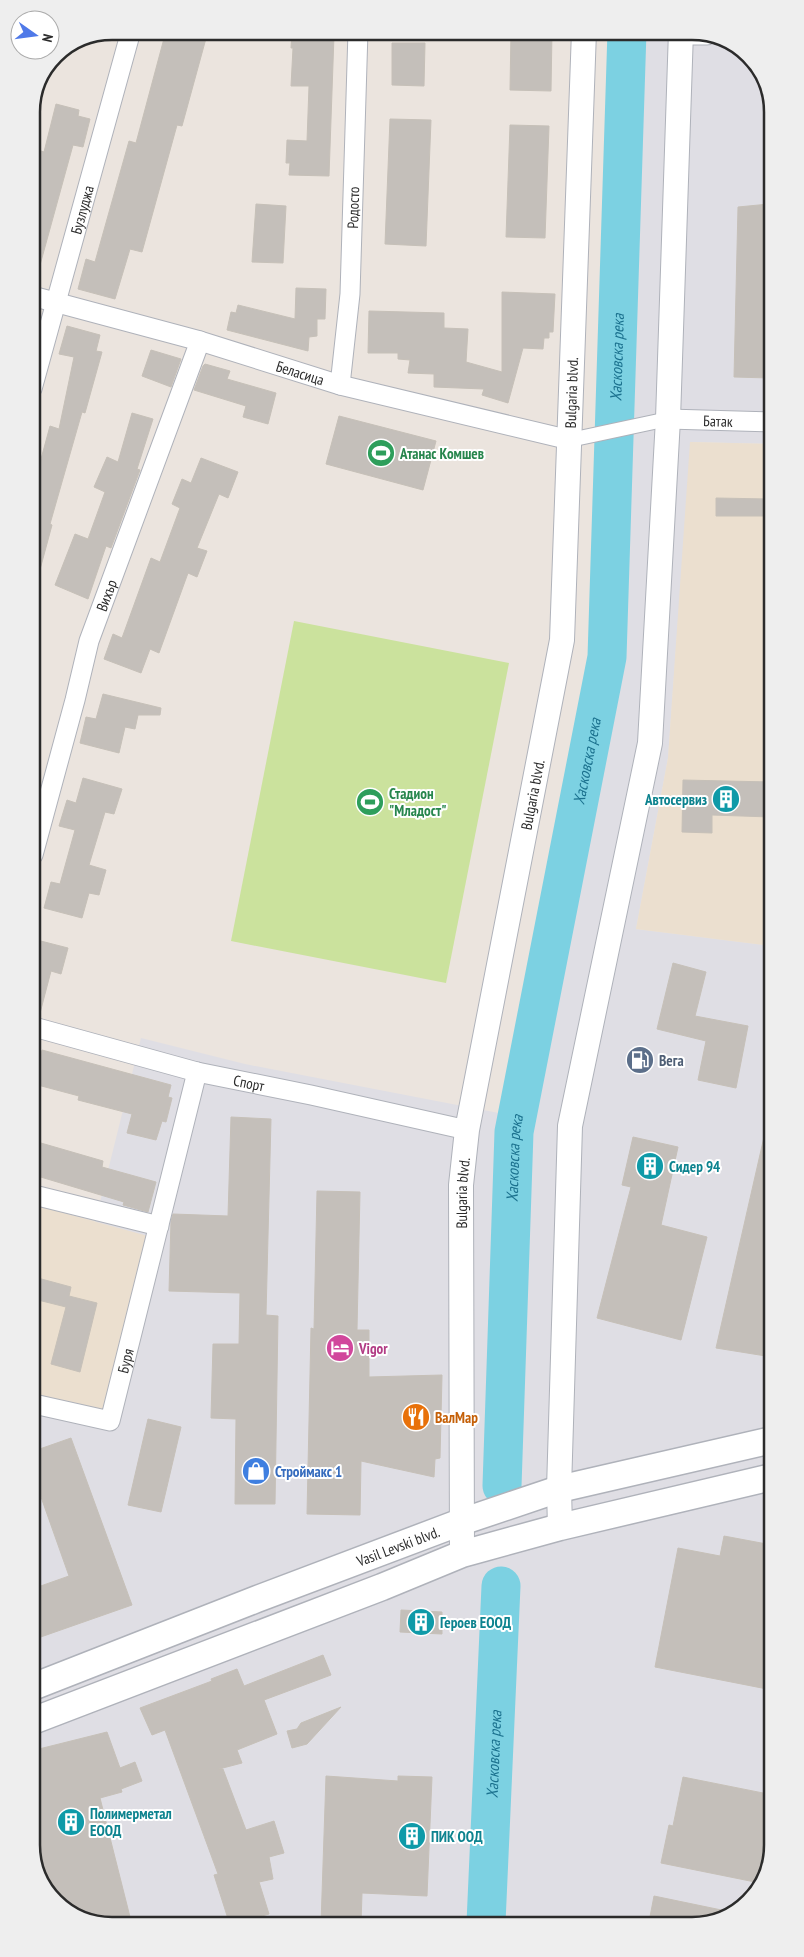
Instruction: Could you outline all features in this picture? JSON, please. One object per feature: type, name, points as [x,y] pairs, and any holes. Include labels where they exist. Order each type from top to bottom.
[{"type":"main road","name":"Vasil Levski blvd.","points":[[40,1684],[461,1522],[559,1489],[764,1442]]},
{"type":"main road","name":"Vasil Levski blvd.","points":[[40,1718],[382,1587],[462,1554],[560,1527],[764,1478]]},
{"type":"street","name":"Бузлуджа","points":[[40,359],[129,40]]},
{"type":"street","name":"Родосто","points":[[340,385],[350,294],[358,40]]},
{"type":"street","name":"Bulgaria blvd.","points":[[462,1554],[461,1185],[467,1130],[562,640],[584,40]]},
{"type":"street","points":[[560,1527],[559,1489],[570,1126],[650,743],[668,420],[681,40]]},
{"type":"street","name":"Беласица","points":[[40,298],[200,341],[340,385],[570,440]]},
{"type":"street","name":"Вихър","points":[[40,829],[89,640],[200,341]]},
{"type":"street","points":[[570,440],[668,420]]},
{"type":"street","name":"Батак","points":[[668,420],[764,422]]},
{"type":"street","name":"Спорт","points":[[40,1029],[197,1072],[467,1130]]},
{"type":"street","name":"Буря","points":[[40,1405],[110,1421],[197,1072]]},
{"type":"street","points":[[40,1196],[159,1226]]},
{"type":"shaded area","points":[[643,40],[706,41],[736,55],[752,72],[763,98],[764,112],[764,444],[691,442],[668,758],[636,929],[764,945],[763,1859],[757,1877],[749,1889],[732,1905],[715,1913],[692,1917],[108,1917],[94,1915],[76,1907],[61,1896],[47,1877],[41,1859],[40,1391],[54,1387],[141,1038],[245,1064],[509,1115],[610,539],[613,490],[609,405]]},
{"type":"shaded area","points":[[690,442],[764,444],[764,945],[636,929],[668,758]]},
{"type":"shaded area","points":[[40,1207],[148,1236],[106,1415],[40,1398]]},
{"type":"green space","name":"Стадион \"Младост\"","points":[[294,621],[509,663],[446,983],[231,941]]},
{"type":"building","points":[[164,40],[206,40],[182,126],[177,125],[142,252],[130,249],[115,299],[78,289],[86,259],[95,262],[129,141],[136,143]]},
{"type":"building","points":[[291,40],[334,40],[329,176],[289,175],[290,163],[286,163],[287,140],[307,141],[309,86],[291,86],[293,48],[291,48]]},
{"type":"building","points":[[511,40],[552,40],[551,91],[510,90]]},
{"type":"building","points":[[392,43],[425,43],[424,86],[392,85]]},
{"type":"building","points":[[56,104],[79,110],[78,116],[90,119],[83,147],[73,145],[40,265],[40,151],[44,152]]},
{"type":"building","points":[[390,119],[431,120],[426,246],[385,244]]},
{"type":"building","points":[[510,125],[549,126],[545,238],[506,237]]},
{"type":"building","points":[[256,204],[286,206],[283,263],[252,262]]},
{"type":"building","points":[[764,204],[764,378],[734,377],[738,207]]},
{"type":"building","points":[[296,288],[326,289],[325,319],[317,319],[317,336],[309,337],[308,351],[227,330],[231,312],[236,313],[238,305],[295,319]]},
{"type":"building","points":[[502,292],[555,294],[553,332],[549,332],[549,338],[544,338],[543,349],[523,348],[508,403],[482,395],[484,389],[434,387],[434,374],[408,373],[410,360],[398,359],[398,353],[368,353],[369,311],[444,313],[444,328],[468,329],[466,362],[502,372]]},
{"type":"building","points":[[67,326],[100,335],[96,351],[102,352],[85,413],[82,412],[50,524],[52,525],[40,570],[40,463],[50,426],[59,429],[74,357],[59,354]]},
{"type":"building","points":[[151,350],[181,359],[171,387],[142,376]]},
{"type":"building","points":[[205,364],[230,371],[227,379],[276,393],[268,424],[243,417],[246,406],[194,390]]},
{"type":"building","points":[[132,413],[153,419],[137,469],[140,470],[111,548],[106,546],[88,599],[55,585],[75,534],[88,539],[105,492],[94,487],[107,457],[118,462]]},
{"type":"building","name":"Атанас Комшев","points":[[339,416],[436,441],[423,490],[326,464]]},
{"type":"building","points":[[201,458],[238,472],[228,498],[219,494],[197,548],[207,551],[197,577],[188,573],[159,653],[150,649],[141,673],[104,659],[113,634],[122,638],[151,558],[160,562],[180,508],[172,504],[182,479],[191,483]]},
{"type":"building","points":[[716,498],[764,499],[764,516],[716,516]]},
{"type":"building","points":[[103,694],[161,708],[160,715],[138,715],[135,729],[125,727],[119,753],[80,743],[86,717],[96,719]]},
{"type":"building","points":[[83,778],[122,789],[114,814],[105,812],[89,865],[106,870],[99,895],[89,893],[82,918],[44,908],[51,882],[60,884],[75,830],[59,826],[67,800],[76,803]]},
{"type":"building","name":"Автосервиз","points":[[683,780],[764,782],[764,817],[712,815],[712,833],[682,832]]},
{"type":"building","points":[[40,941],[68,948],[61,974],[51,971],[40,1013]]},
{"type":"building","points":[[673,963],[706,972],[695,1016],[748,1026],[736,1088],[698,1080],[706,1041],[657,1029]]},
{"type":"building","points":[[42,1050],[171,1085],[168,1097],[172,1098],[166,1122],[162,1121],[156,1140],[127,1133],[132,1114],[78,1100],[79,1096],[40,1086],[40,1058]]},
{"type":"building","points":[[231,1117],[271,1119],[266,1315],[278,1316],[275,1504],[235,1504],[236,1419],[211,1418],[213,1344],[239,1344],[240,1293],[169,1291],[171,1221],[173,1214],[228,1216]]},
{"type":"building","points":[[633,1137],[678,1147],[661,1225],[707,1237],[681,1340],[597,1318],[631,1187],[622,1185]]},
{"type":"building","points":[[764,1137],[764,1356],[716,1348]]},
{"type":"building","points":[[40,1143],[103,1161],[102,1167],[156,1182],[148,1212],[123,1205],[124,1202],[40,1177]]},
{"type":"building","name":"Vigor","points":[[317,1191],[360,1192],[357,1330],[369,1330],[369,1377],[442,1375],[440,1458],[435,1459],[434,1477],[361,1461],[360,1515],[307,1514],[311,1328],[314,1329]]},
{"type":"building","points":[[40,1279],[71,1287],[69,1296],[97,1303],[80,1372],[51,1364],[66,1307],[40,1300]]},
{"type":"building","points":[[148,1419],[181,1427],[161,1512],[128,1505]]},
{"type":"building","points":[[71,1438],[132,1605],[40,1637],[40,1586],[69,1576],[40,1494],[40,1449]]},
{"type":"building","points":[[724,1536],[764,1544],[764,1688],[655,1667],[678,1548],[720,1556]]},
{"type":"building","name":"Героев ЕООД","points":[[401,1610],[442,1612],[442,1634],[400,1632]]},
{"type":"building","points":[[323,1655],[331,1675],[264,1700],[277,1734],[237,1750],[242,1763],[219,1769],[223,1769],[246,1830],[274,1821],[284,1853],[269,1857],[273,1879],[259,1882],[269,1914],[258,1917],[227,1917],[214,1875],[218,1874],[165,1730],[152,1735],[140,1708],[212,1681],[211,1679],[237,1669],[244,1686]]},
{"type":"building","points":[[341,1707],[307,1744],[292,1748],[287,1731],[297,1729],[301,1723]]},
{"type":"building","name":"Полимерметал ЕООД","points":[[107,1732],[120,1768],[135,1762],[142,1781],[121,1789],[122,1792],[100,1798],[130,1917],[94,1915],[76,1907],[61,1896],[47,1877],[41,1859],[40,1845],[40,1749]]},
{"type":"building","points":[[326,1776],[398,1781],[398,1776],[432,1777],[427,1896],[362,1893],[361,1917],[321,1917]]},
{"type":"building","points":[[683,1777],[764,1793],[763,1859],[757,1877],[754,1882],[661,1863],[669,1825],[673,1826]]},
{"type":"building","points":[[654,1896],[723,1910],[692,1917],[650,1917]]},
{"type":"waterway","name":"Хасковска река","points":[[502,1486],[514,1132],[607,657],[627,40]]},
{"type":"waterway","name":"Хасковска река","points":[[486,1917],[501,1586]]},
{"type":"place","name":"Атанас Комшев","points":[[381,453]]},
{"type":"place","name":"Автосервиз","points":[[726,799]]},
{"type":"place","name":"Стадион \"Младост\"","points":[[370,802]]},
{"type":"place","name":"Вега","points":[[640,1060]]},
{"type":"place","name":"Сидер 94","points":[[650,1166]]},
{"type":"place","name":"Vigor","points":[[340,1348]]},
{"type":"place","name":"ВалМар","points":[[416,1417]]},
{"type":"place","name":"Строймакс 1","points":[[256,1471]]},
{"type":"place","name":"Героев ЕООД","points":[[421,1622]]},
{"type":"place","name":"Полимерметал ЕООД","points":[[71,1822]]},
{"type":"place","name":"ПИК ООД","points":[[412,1836]]}]
